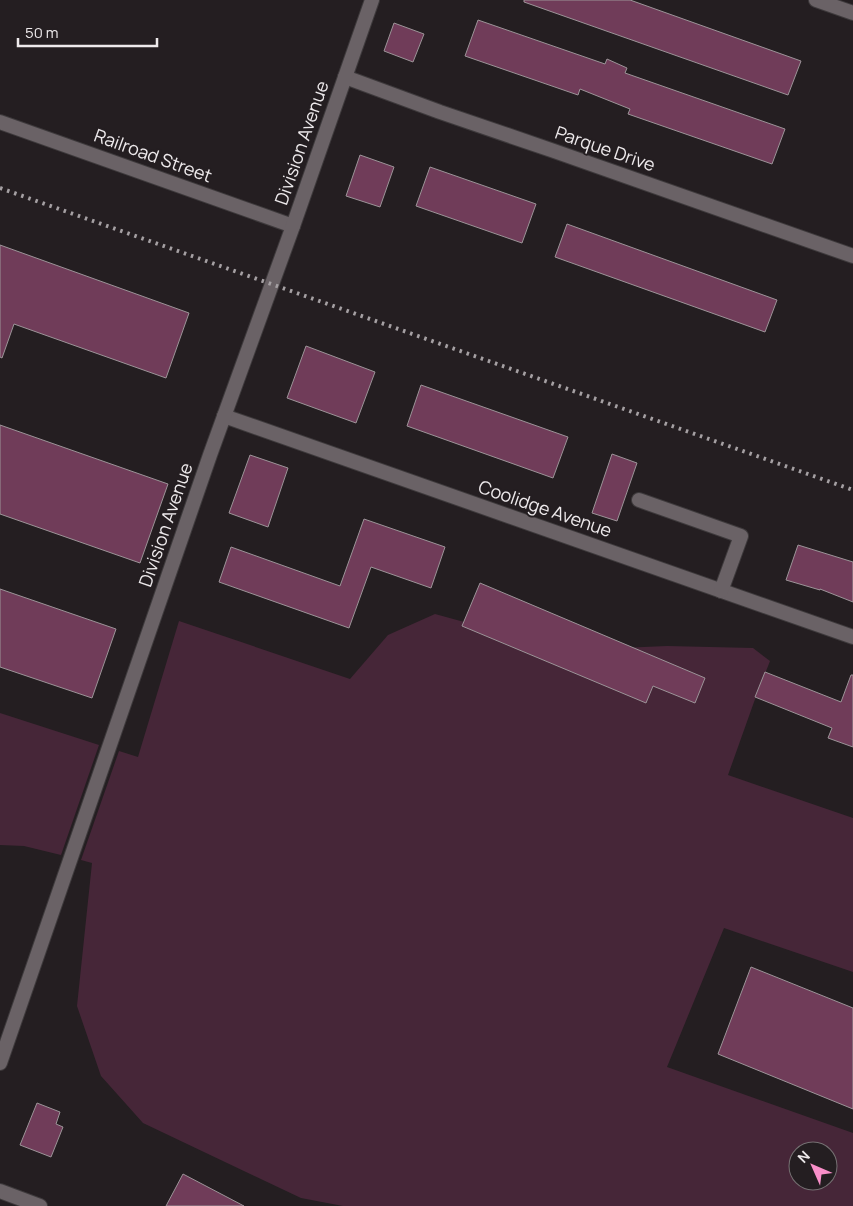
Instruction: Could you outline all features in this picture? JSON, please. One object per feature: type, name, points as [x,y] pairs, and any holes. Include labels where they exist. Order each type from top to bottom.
[{"type":"street","name":"Division Avenue","points":[[0,1063],[224,416],[372,0]]},
{"type":"street","points":[[816,0],[853,13]]},
{"type":"street","name":"Parque Drive","points":[[345,77],[448,115],[853,256]]},
{"type":"street","name":"Railroad Street","points":[[0,122],[293,226]]},
{"type":"street","name":"Coolidge Avenue","points":[[224,416],[853,637]]},
{"type":"street","points":[[639,500],[741,536],[721,591]]},
{"type":"street","points":[[0,1192],[40,1206]]},
{"type":"shaded area","points":[[435,614],[486,628],[550,651],[667,646],[753,648],[770,661],[728,775],[853,818],[853,972],[724,928],[667,1067],[853,1133],[853,1206],[343,1206],[301,1198],[143,1123],[101,1076],[77,1006],[92,863],[81,860],[119,751],[138,757],[179,621],[350,679],[388,635]]},
{"type":"shaded area","points":[[0,713],[99,745],[61,855],[24,846],[0,845]]},
{"type":"building","points":[[524,0],[630,0],[801,61],[788,95],[524,2]]},
{"type":"building","points":[[478,20],[605,64],[607,59],[627,68],[625,73],[785,129],[772,164],[628,114],[630,109],[580,89],[578,95],[465,56]]},
{"type":"building","points":[[394,23],[424,34],[413,62],[384,51]]},
{"type":"building","points":[[360,155],[394,167],[380,207],[346,196]]},
{"type":"building","points":[[430,167],[536,204],[522,243],[416,206]]},
{"type":"building","points":[[567,224],[777,300],[765,332],[555,257]]},
{"type":"building","points":[[0,245],[189,313],[166,378],[14,324],[2,358],[0,357]]},
{"type":"building","points":[[306,346],[375,372],[356,423],[287,398]]},
{"type":"building","points":[[421,385],[568,437],[553,478],[407,426]]},
{"type":"building","points":[[0,425],[168,484],[140,563],[0,514]]},
{"type":"building","points":[[612,454],[637,463],[617,521],[592,513]]},
{"type":"building","points":[[250,455],[288,468],[268,527],[229,513]]},
{"type":"building","points":[[364,519],[445,547],[431,588],[371,567],[349,628],[219,582],[231,547],[340,586]]},
{"type":"building","points":[[798,545],[853,562],[853,602],[820,589],[786,580]]},
{"type":"building","points":[[480,583],[705,678],[695,703],[653,686],[646,703],[462,626]]},
{"type":"building","points":[[0,589],[116,629],[92,698],[0,667]]},
{"type":"building","points":[[765,672],[841,702],[851,675],[853,675],[853,747],[828,738],[832,728],[755,697]]},
{"type":"building","points":[[751,967],[853,1008],[853,1109],[718,1054]]},
{"type":"building","points":[[37,1103],[60,1112],[56,1124],[63,1127],[51,1157],[20,1145]]},
{"type":"building","points":[[183,1174],[244,1206],[166,1206]]},
{"type":"railway","points":[[0,188],[853,490]]}]
